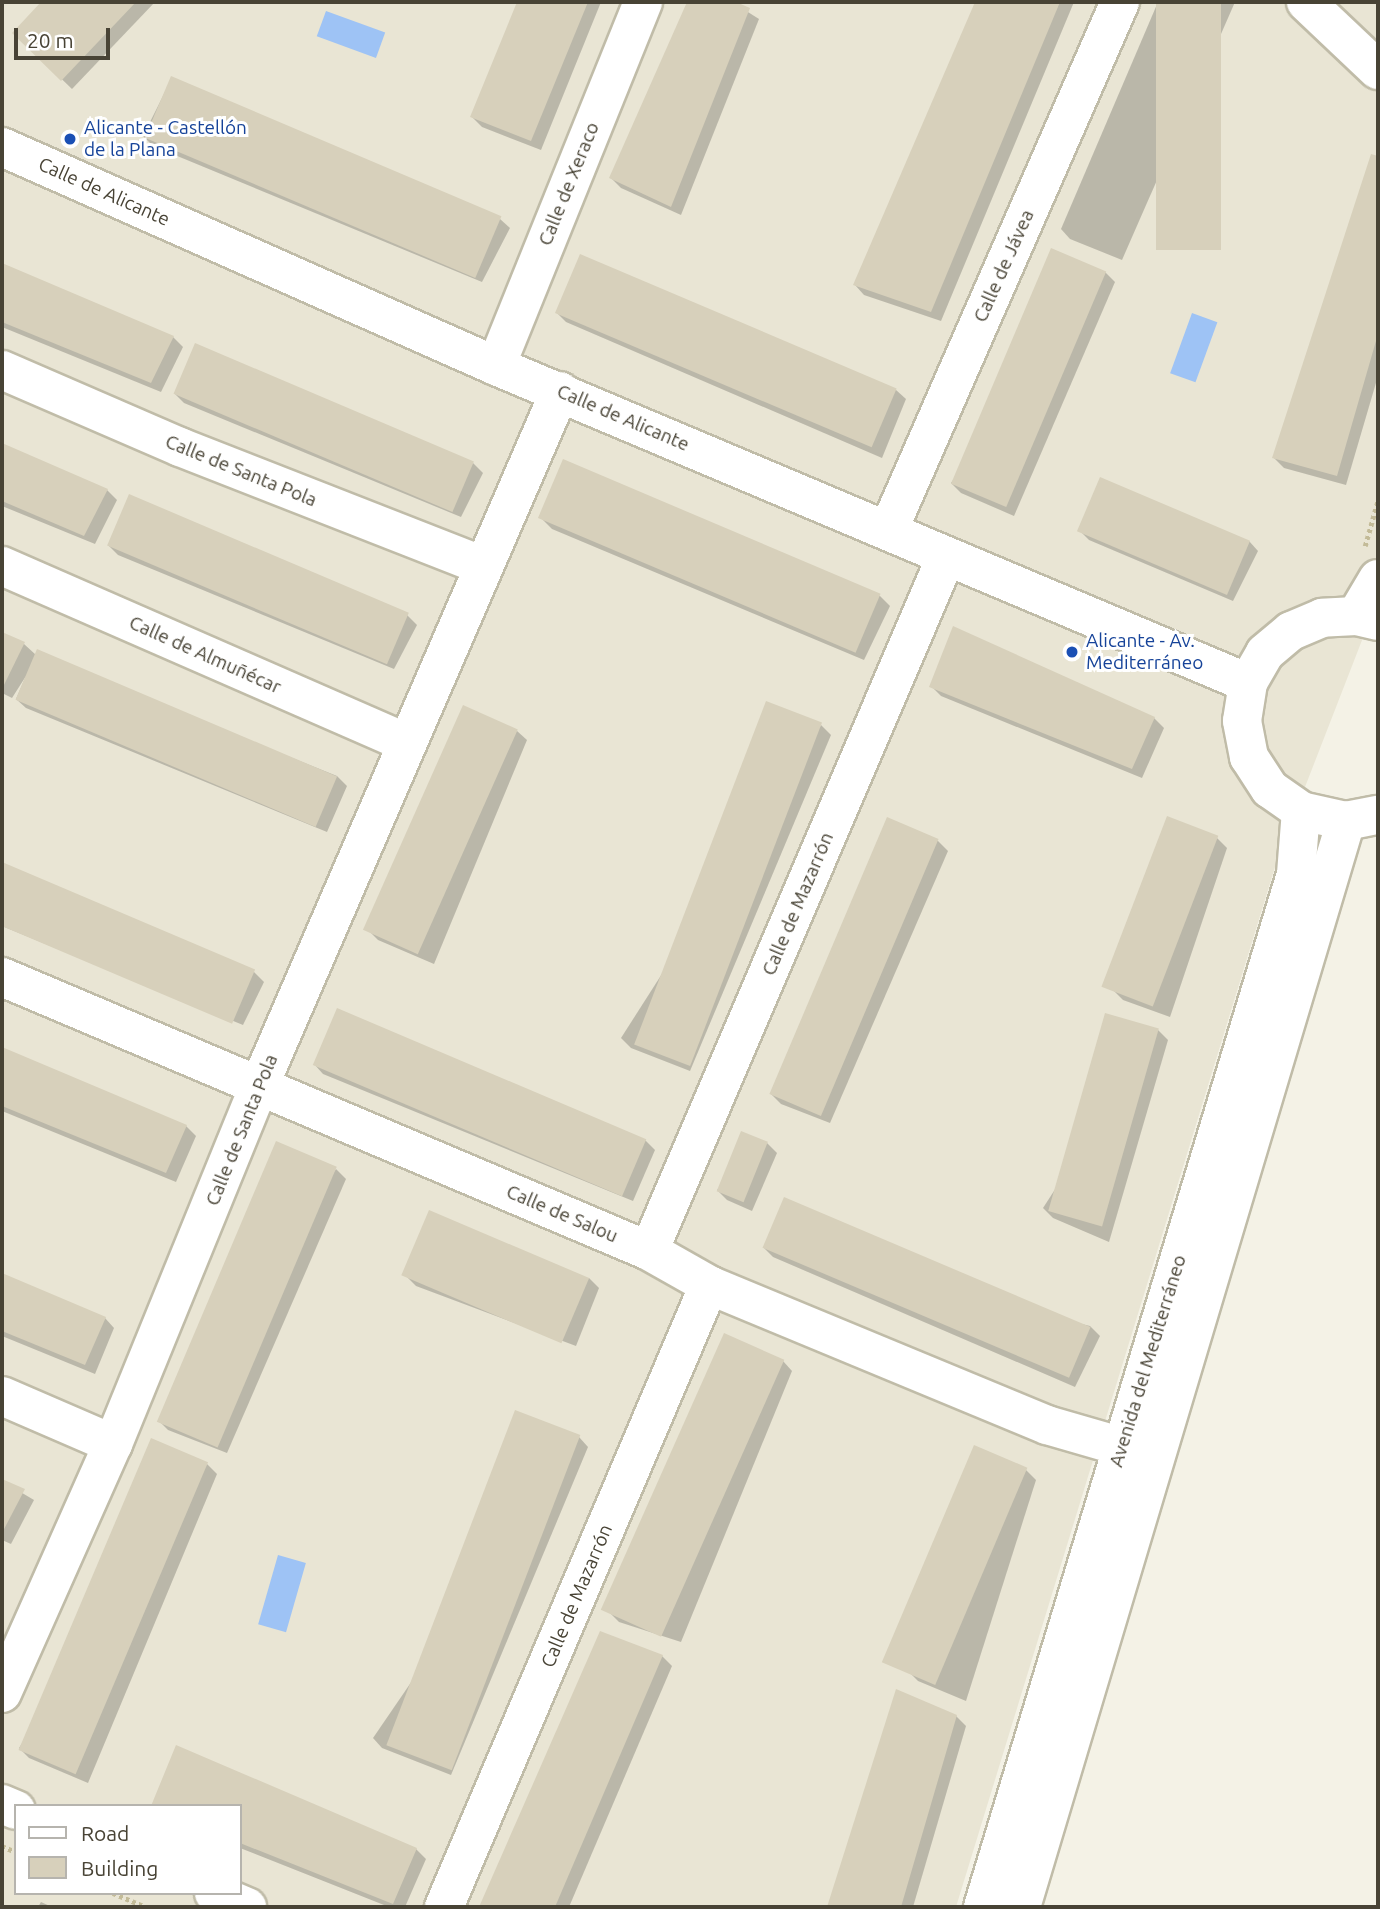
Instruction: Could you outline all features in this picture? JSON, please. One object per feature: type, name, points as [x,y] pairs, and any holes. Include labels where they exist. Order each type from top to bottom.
[{"type":"street","name":"Calle de Xeraco","points":[[496,366],[643,2]]},
{"type":"street","name":"Calle de Jávea","points":[[888,531],[1120,2]]},
{"type":"street","points":[[1306,2],[1378,70]]},
{"type":"street","name":"Calle de Alicante","points":[[2,146],[496,366],[1248,683]]},
{"type":"street","name":"Calle de Santa Pola","points":[[2,370],[180,447],[483,566]]},
{"type":"street","name":"Calle de Santa Pola","points":[[2,1693],[114,1444],[260,1084],[560,391]]},
{"type":"street","name":"Calle de Mazarrón","points":[[649,1251],[946,557]]},
{"type":"street","points":[[1362,818],[1301,811],[1270,789],[1249,757],[1242,721],[1248,683],[1265,653],[1290,631],[1322,618],[1367,619],[1371,564]]},
{"type":"street","name":"Calle de Almuñécar","points":[[2,566],[407,743]]},
{"type":"street","name":"Avenida del Mediterráneo","points":[[983,1907],[1296,874],[1301,811]]},
{"type":"street","name":"Avenida del Mediterráneo","points":[[1021,1907],[1362,818]]},
{"type":"street","name":"Calle de Salou","points":[[2,977],[649,1251],[709,1285],[1047,1425],[1123,1447]]},
{"type":"street","name":"Calle de Mazarrón","points":[[444,1907],[709,1285]]},
{"type":"street","points":[[2,1396],[114,1444]]},
{"type":"street","points":[[219,1895],[247,1907]]},
{"type":"path","points":[[1371,564],[1378,500]]},
{"type":"path","points":[[118,1895],[146,1907]]},
{"type":"shaded area","points":[[2,2],[1378,2],[1378,599],[1279,854],[956,1907],[2,1907]]},
{"type":"water","points":[[326,11],[385,33],[376,58],[317,36]]},
{"type":"water","points":[[1192,313],[1217,322],[1195,382],[1170,373]]},
{"type":"water","points":[[278,1555],[306,1563],[286,1632],[258,1624]]},
{"type":"building","points":[[41,2],[136,2],[61,81],[12,33]]},
{"type":"building","points":[[517,2],[588,2],[531,141],[470,117]]},
{"type":"building","points":[[687,2],[736,2],[750,8],[671,207],[609,178]]},
{"type":"building","points":[[975,2],[1060,2],[931,312],[853,285]]},
{"type":"building","points":[[1156,2],[1221,2],[1221,250],[1156,250]]},
{"type":"building","points":[[171,76],[501,216],[475,278],[145,138]]},
{"type":"building","points":[[1371,154],[1378,156],[1378,334],[1337,476],[1272,458]]},
{"type":"building","points":[[1051,248],[1106,271],[1006,507],[951,484]]},
{"type":"building","points":[[580,254],[897,388],[872,447],[555,313]]},
{"type":"building","points":[[2,263],[174,336],[151,383],[2,322]]},
{"type":"building","points":[[195,343],[474,461],[452,512],[174,394]]},
{"type":"building","points":[[2,443],[108,489],[84,536],[2,501]]},
{"type":"building","points":[[563,459],[881,594],[856,653],[538,518]]},
{"type":"building","points":[[1100,477],[1250,541],[1227,595],[1077,531]]},
{"type":"building","points":[[129,494],[409,613],[387,664],[107,546]]},
{"type":"building","points":[[953,626],[1155,717],[1132,769],[929,687]]},
{"type":"building","points":[[2,632],[25,642],[2,689]]},
{"type":"building","points":[[37,649],[337,776],[316,827],[16,700]]},
{"type":"building","points":[[766,701],[822,723],[690,1066],[634,1045]]},
{"type":"building","points":[[463,705],[518,729],[418,954],[363,930]]},
{"type":"building","points":[[1167,816],[1218,836],[1153,1007],[1101,987]]},
{"type":"building","points":[[887,817],[939,839],[821,1116],[769,1094]]},
{"type":"building","points":[[2,862],[255,969],[232,1024],[2,926]]},
{"type":"building","points":[[337,1008],[646,1139],[622,1196],[313,1065]]},
{"type":"building","points":[[1105,1013],[1159,1028],[1102,1226],[1048,1211]]},
{"type":"building","points":[[2,1047],[187,1125],[166,1173],[2,1106]]},
{"type":"building","points":[[741,1131],[768,1142],[744,1202],[717,1191]]},
{"type":"building","points":[[276,1141],[337,1167],[218,1448],[157,1422]]},
{"type":"building","points":[[784,1197],[1091,1327],[1069,1378],[763,1248]]},
{"type":"building","points":[[429,1210],[589,1278],[561,1343],[401,1275]]},
{"type":"building","points":[[2,1273],[106,1317],[85,1365],[2,1331]]},
{"type":"building","points":[[724,1333],[784,1360],[661,1637],[601,1610]]},
{"type":"building","points":[[515,1410],[580,1435],[452,1770],[386,1745]]},
{"type":"building","points":[[151,1438],[208,1462],[76,1774],[19,1750]]},
{"type":"building","points":[[974,1445],[1027,1468],[935,1685],[882,1662]]},
{"type":"building","points":[[2,1479],[25,1489],[2,1533]]},
{"type":"building","points":[[600,1631],[663,1655],[555,1907],[479,1907]]},
{"type":"building","points":[[896,1689],[957,1715],[901,1907],[827,1907]]},
{"type":"building","points":[[176,1745],[417,1848],[393,1904],[242,1844],[242,1804],[152,1804]]},
{"type":"place","name":"Alicante - Castellón de la Plana","points":[[70,139]]},
{"type":"place","name":"Alicante - Av. Mediterráneo","points":[[1072,652]]}]
